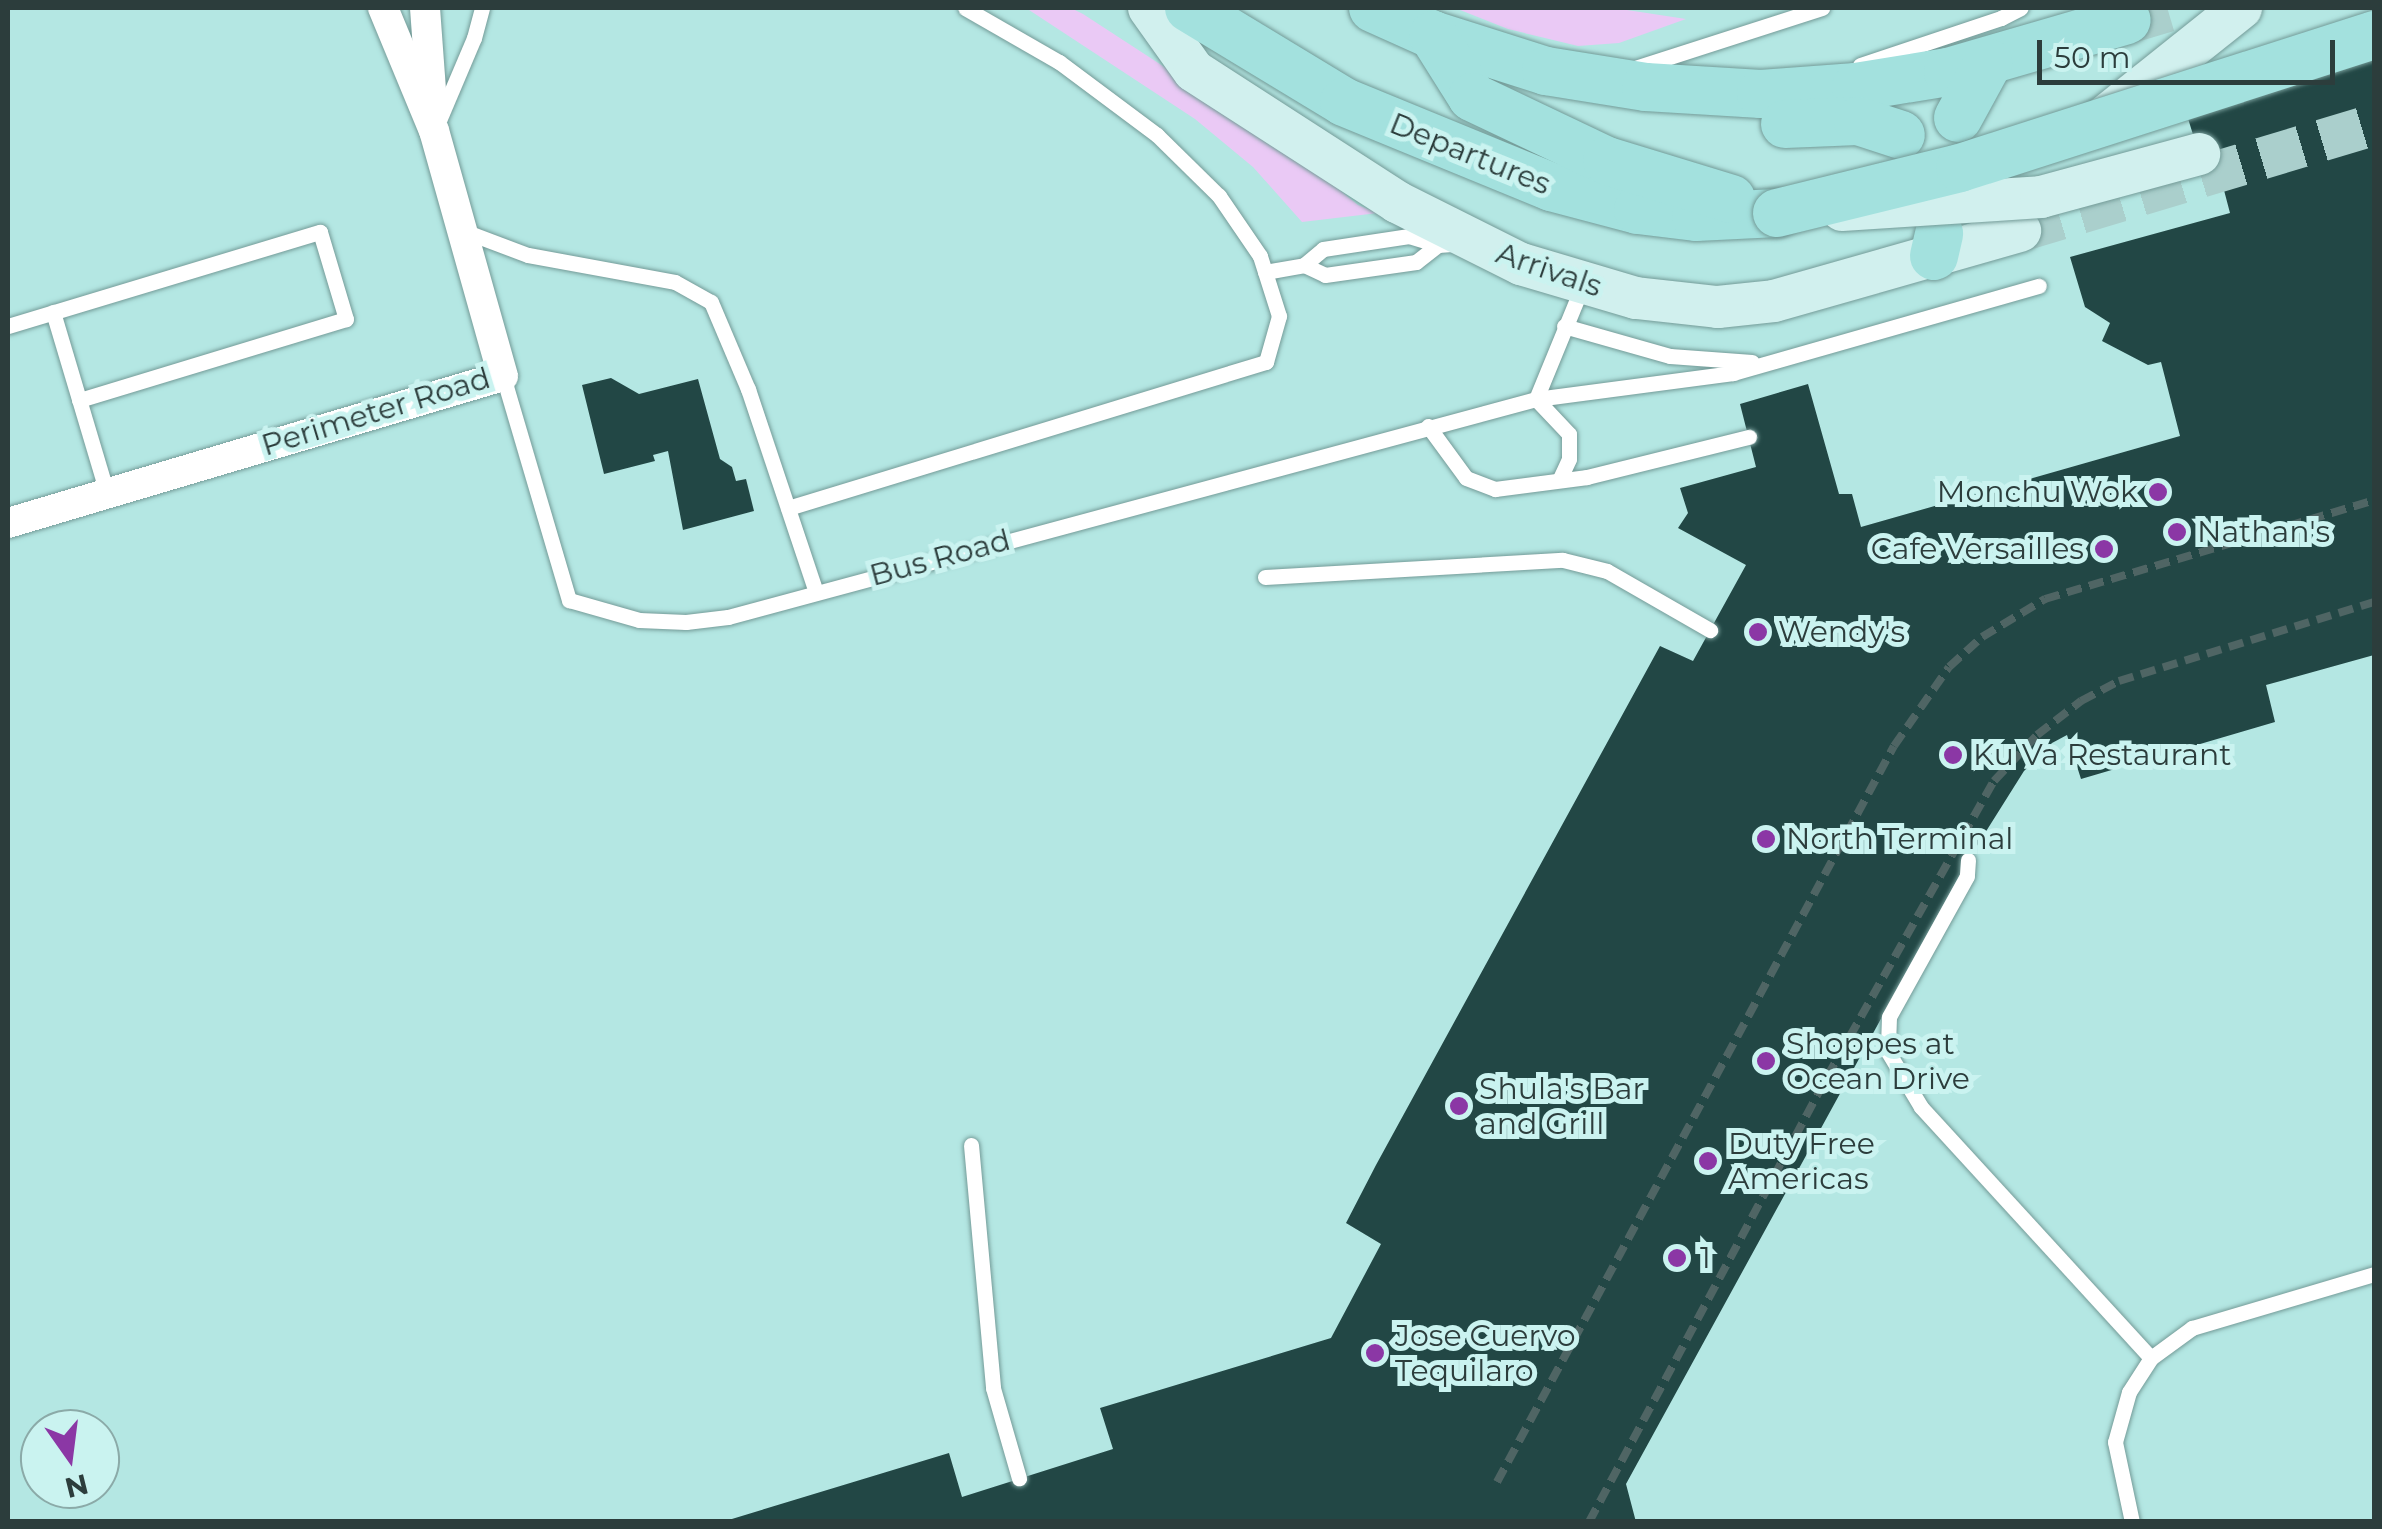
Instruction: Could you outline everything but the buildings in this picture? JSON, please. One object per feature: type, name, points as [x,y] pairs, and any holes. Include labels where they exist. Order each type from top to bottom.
[{"type":"main road","name":"Arrivals","points":[[1149,8],[1194,70],[1454,243],[1584,284],[1682,305],[1744,306],[1808,293],[1936,245],[2020,231]]},
{"type":"main road","name":"Departures","points":[[1189,8],[1344,102],[1551,187],[1638,210],[1696,216],[2041,196],[2199,154]]},
{"type":"main road","points":[[1373,8],[1434,35],[1546,70],[1602,82],[1712,92],[1802,92],[1902,81],[1988,63],[2127,20]]},
{"type":"main road","name":"Departures","points":[[2094,125],[2241,8]]},
{"type":"main road","points":[[1434,35],[1472,97],[1607,161],[1777,213]]},
{"type":"main road","name":"Departures","points":[[1777,213],[1892,188],[2374,35]]},
{"type":"main road","points":[[1958,118],[1988,63]]},
{"type":"main road","points":[[1602,82],[1668,121],[1745,125],[1858,121],[1901,135]]},
{"type":"street","name":"Perimeter Road","points":[[8,523],[503,376],[434,131],[383,8]]},
{"type":"street","name":"Perimeter Road","points":[[426,8],[434,131]]},
{"type":"lane","points":[[434,131],[474,38],[482,8]]},
{"type":"lane","points":[[788,508],[1266,362],[1279,316],[1260,256],[1219,196],[1156,135],[1059,62],[965,8]]},
{"type":"lane","points":[[1602,82],[1656,57],[1822,8]]},
{"type":"lane","points":[[1802,92],[1855,67],[2021,8]]},
{"type":"lane","points":[[464,231],[528,256],[675,282],[711,302],[748,389],[816,592]]},
{"type":"lane","points":[[8,326],[320,232],[346,320],[79,400]]},
{"type":"lane","points":[[1265,272],[1304,265],[1323,250],[1394,238],[1409,236],[1454,243]]},
{"type":"lane","points":[[1304,265],[1325,275],[1416,262],[1454,243]]},
{"type":"lane","points":[[1559,480],[1569,459],[1569,434],[1536,399],[1584,284]]},
{"type":"lane","name":"Bus Road","points":[[503,376],[569,600],[639,620],[686,622],[728,616],[1536,399],[1655,386],[1771,363],[2039,286]]},
{"type":"lane","points":[[53,312],[107,493]]},
{"type":"lane","points":[[1564,326],[1670,356],[1771,363]]},
{"type":"lane","points":[[1428,426],[1466,478],[1495,489],[1673,459],[1749,437]]},
{"type":"lane","points":[[1266,576],[1564,560],[1606,571],[1710,630]]},
{"type":"lane","points":[[1968,860],[1967,876],[1889,1017],[1888,1052],[1922,1107],[2151,1358]]},
{"type":"lane","points":[[971,1146],[993,1388],[1019,1478]]},
{"type":"lane","points":[[2132,1522],[2115,1442],[2129,1392],[2151,1358],[2192,1328],[2374,1274]]},
{"type":"shaded area","points":[[8,8],[2374,8],[2374,1521],[8,1522]]},
{"type":"shaded area","points":[[1026,8],[1071,8],[1083,14],[1286,146],[1358,205],[1378,213],[1302,222],[1253,167],[1195,119]]},
{"type":"shaded area","points":[[1455,8],[1614,8],[1686,19],[1619,43],[1578,46],[1508,29]]},
{"type":"tunnel","points":[[2127,20],[2167,8]]},
{"type":"tunnel","points":[[2020,231],[2374,125]]},
{"type":"railway","points":[[1497,1482],[1894,746],[1949,667],[1982,637],[2045,599],[2374,500]]},
{"type":"railway","points":[[1589,1522],[1827,1077],[1994,781],[2037,735],[2081,701],[2119,681],[2374,602]]},
{"type":"place","name":"Monchu Wok","points":[[2158,492]]},
{"type":"place","name":"Nathan's","points":[[2177,532]]},
{"type":"place","name":"Cafe Versailles","points":[[2104,549]]},
{"type":"place","name":"Wendy's","points":[[1758,632]]},
{"type":"place","name":"Ku Va Restaurant","points":[[1953,755]]},
{"type":"place","name":"North Terminal","points":[[1766,839]]},
{"type":"place","name":"Shoppes at Ocean Drive","points":[[1766,1061]]},
{"type":"place","name":"Shula's Bar and Grill","points":[[1459,1106]]},
{"type":"place","name":"Duty Free Americas","points":[[1708,1161]]},
{"type":"place","name":"1","points":[[1677,1258]]},
{"type":"place","name":"Jose Cuervo Tequilaro","points":[[1375,1353]]}]
